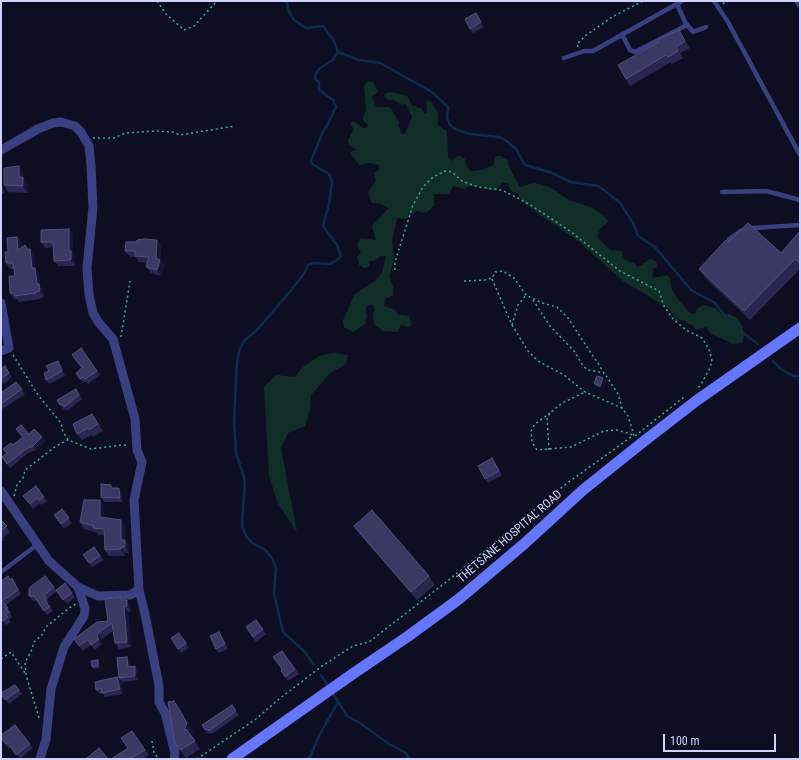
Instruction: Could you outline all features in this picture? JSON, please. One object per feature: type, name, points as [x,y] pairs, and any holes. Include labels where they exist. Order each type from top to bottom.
[{"type":"main road","name":"THETSANE HOSPITAL ROAD","points":[[232,759],[354,672],[407,637],[480,582],[583,490],[638,438],[696,401],[800,328]]},
{"type":"street","points":[[1,150],[38,129],[53,123],[61,122],[75,126],[85,138],[90,153],[93,207],[87,268],[89,295],[93,313],[99,324],[113,339],[135,419],[137,450],[142,462],[134,500],[139,590],[159,686],[159,702],[164,713],[175,753],[174,759]]},
{"type":"street","points":[[1,303],[5,350]]},
{"type":"street","points":[[1,491],[49,561],[78,587],[88,593],[102,596],[130,595],[139,590]]},
{"type":"street","points":[[40,759],[46,739],[51,689],[64,647],[84,616],[83,601],[78,587]]},
{"type":"lane","points":[[564,58],[579,52],[593,51],[682,1]]},
{"type":"lane","points":[[714,1],[728,22],[800,155]]},
{"type":"lane","points":[[796,1],[800,6]]},
{"type":"lane","points":[[677,4],[687,25],[693,32],[697,32],[706,27]]},
{"type":"lane","points":[[622,34],[630,50],[635,52],[687,25]]},
{"type":"lane","points":[[722,192],[766,191],[800,200]]},
{"type":"lane","points":[[729,239],[741,230],[800,225]]},
{"type":"lane","points":[[1,572],[38,544]]},
{"type":"path","points":[[157,1],[166,14],[184,30],[194,26],[217,1]]},
{"type":"path","points":[[579,52],[577,44],[585,36],[612,17],[643,1]]},
{"type":"path","points":[[85,138],[114,138],[125,133],[156,131],[173,132],[180,135],[235,126]]},
{"type":"path","points":[[395,270],[395,262],[413,205],[424,187],[433,177],[445,171],[452,172],[462,181],[478,187],[502,190],[529,204],[570,230],[620,271],[659,291],[664,306],[673,320],[686,330],[702,338],[709,349],[712,361],[710,368],[700,386],[695,390]]},
{"type":"path","points":[[622,408],[585,392],[564,375],[538,361],[528,351],[512,325],[492,278],[495,272],[503,271],[514,278],[526,295],[542,303],[557,307],[568,318],[592,352],[618,394],[622,408],[628,416],[638,438]]},
{"type":"path","points":[[464,281],[492,278]]},
{"type":"path","points":[[118,354],[130,281]]},
{"type":"path","points":[[512,325],[518,305],[526,295]]},
{"type":"path","points":[[532,298],[550,326],[574,351],[583,366],[588,370],[604,373]]},
{"type":"path","points":[[5,350],[38,395],[61,423],[63,432],[68,440],[91,449],[122,444],[137,450]]},
{"type":"path","points":[[585,392],[562,403],[535,424],[531,431],[532,442],[537,450],[571,447],[604,431],[617,430],[638,438]]},
{"type":"path","points":[[197,759],[256,720],[322,666],[353,646],[369,642],[450,579],[566,484],[638,438],[689,394]]},
{"type":"path","points":[[549,450],[547,418],[550,413]]},
{"type":"path","points":[[7,501],[14,496],[17,485],[25,470],[56,446],[68,440]]},
{"type":"path","points":[[40,720],[26,675],[25,662],[31,652],[34,642],[56,618],[69,608],[83,601]]},
{"type":"path","points":[[1,659],[11,652],[26,675]]},
{"type":"path","points":[[152,741],[154,753],[159,759]]},
{"type":"green space","points":[[367,82],[373,82],[378,92],[372,96],[376,107],[388,107],[392,110],[399,122],[398,125],[402,134],[405,134],[412,117],[406,104],[402,105],[385,98],[384,94],[390,92],[407,96],[412,105],[422,109],[425,114],[427,112],[426,102],[430,100],[438,113],[438,125],[447,131],[448,157],[452,161],[459,155],[465,159],[466,166],[471,171],[481,170],[493,165],[496,156],[501,156],[508,160],[508,165],[520,187],[533,183],[540,184],[550,187],[569,200],[593,208],[604,216],[608,222],[600,229],[597,237],[610,250],[621,251],[624,259],[638,267],[650,259],[656,261],[657,267],[653,269],[652,278],[667,275],[670,278],[671,288],[690,313],[695,314],[697,309],[703,305],[715,308],[720,313],[729,314],[737,318],[742,326],[744,334],[742,343],[733,344],[710,333],[706,327],[695,330],[693,325],[687,324],[685,320],[676,321],[670,309],[623,281],[578,241],[522,202],[518,193],[512,192],[507,183],[502,183],[496,191],[488,190],[480,186],[468,186],[465,189],[453,186],[449,194],[434,194],[434,206],[426,213],[417,211],[405,219],[397,218],[392,242],[394,258],[389,277],[393,287],[393,295],[385,299],[384,306],[395,310],[399,315],[409,316],[412,324],[409,327],[401,325],[398,332],[383,331],[374,324],[373,315],[375,309],[372,304],[367,306],[365,311],[367,315],[365,324],[353,332],[344,327],[343,320],[355,294],[376,280],[382,273],[386,256],[381,256],[375,260],[368,261],[370,266],[365,268],[359,265],[357,257],[361,252],[357,246],[358,241],[361,238],[376,240],[372,226],[389,208],[381,204],[372,203],[368,192],[376,181],[374,173],[379,170],[379,165],[369,163],[359,165],[351,154],[351,152],[357,150],[349,145],[348,140],[354,129],[350,124],[353,121],[364,128],[368,127],[363,118],[366,108],[364,86]]},
{"type":"green space","points":[[335,353],[348,355],[346,364],[329,374],[311,395],[310,410],[305,426],[288,433],[281,448],[297,532],[277,502],[269,475],[264,387],[276,375],[295,377],[303,367],[321,355]]},
{"type":"building","points":[[476,13],[481,22],[470,29],[465,19]]},
{"type":"building","points":[[679,30],[685,41],[676,47],[678,51],[668,57],[666,55],[626,79],[618,65],[659,42],[658,40]]},
{"type":"building","points":[[19,166],[19,177],[23,177],[23,186],[4,185],[4,168]]},
{"type":"building","points":[[748,223],[781,253],[800,231],[800,263],[795,259],[744,311],[699,269],[726,240],[729,242]]},
{"type":"building","points":[[69,229],[69,251],[71,251],[71,260],[54,261],[53,242],[41,242],[41,230]]},
{"type":"building","points":[[17,237],[18,250],[25,245],[27,249],[30,249],[32,268],[35,268],[37,284],[39,284],[40,291],[35,292],[36,293],[15,296],[14,293],[10,293],[9,276],[15,276],[13,263],[6,263],[5,252],[8,252],[7,238]]},
{"type":"building","points":[[137,240],[157,240],[156,258],[160,260],[157,270],[146,267],[149,257],[135,256],[135,251],[125,251],[126,242],[137,242]]},
{"type":"building","points":[[81,348],[97,371],[85,379],[83,377],[80,379],[76,373],[82,368],[72,355]]},
{"type":"building","points":[[58,361],[62,371],[46,380],[44,373],[49,371],[46,366]]},
{"type":"building","points":[[5,366],[9,373],[1,379],[1,369]]},
{"type":"building","points":[[597,376],[603,378],[600,386],[594,383]]},
{"type":"building","points":[[16,382],[22,389],[1,404],[1,393]]},
{"type":"building","points":[[76,389],[79,395],[64,407],[62,404],[60,405],[57,400]]},
{"type":"building","points":[[92,414],[98,424],[89,430],[88,428],[77,434],[73,424]]},
{"type":"building","points":[[21,425],[29,434],[34,429],[42,437],[33,446],[26,449],[7,464],[2,457],[7,453],[3,449],[11,443],[13,445],[23,437],[16,429]]},
{"type":"building","points":[[492,458],[499,471],[485,479],[478,466]]},
{"type":"building","points":[[101,484],[111,485],[111,488],[119,488],[120,498],[101,497]]},
{"type":"building","points":[[36,486],[44,497],[39,501],[37,498],[30,504],[23,496]]},
{"type":"building","points":[[84,500],[100,500],[100,517],[121,520],[121,540],[125,540],[125,547],[121,547],[121,549],[105,550],[104,529],[93,528],[94,526],[80,522]]},
{"type":"building","points":[[62,509],[69,518],[61,524],[54,515]]},
{"type":"building","points":[[372,510],[429,576],[411,592],[354,526]]},
{"type":"building","points":[[1,520],[7,526],[1,531]]},
{"type":"building","points":[[94,547],[100,556],[89,563],[83,555]]},
{"type":"building","points":[[8,576],[10,580],[12,578],[18,590],[2,601],[8,608],[6,609],[9,612],[6,615],[8,617],[3,621],[1,619],[1,581]]},
{"type":"building","points":[[45,576],[54,587],[44,595],[46,598],[44,599],[50,607],[44,611],[34,596],[29,596],[29,588]]},
{"type":"building","points":[[65,583],[72,593],[63,600],[56,590]]},
{"type":"building","points":[[121,597],[121,600],[127,600],[127,606],[124,606],[127,642],[115,643],[112,623],[98,633],[97,636],[99,639],[91,645],[88,640],[79,646],[74,639],[97,622],[108,621],[105,599]]},
{"type":"building","points":[[256,620],[263,629],[253,637],[246,627]]},
{"type":"building","points":[[219,632],[225,644],[216,649],[210,636]]},
{"type":"building","points":[[179,633],[186,643],[178,649],[171,638]]},
{"type":"building","points":[[282,651],[295,669],[285,677],[281,670],[282,669],[273,657]]},
{"type":"building","points":[[127,657],[128,667],[135,666],[135,676],[119,678],[117,658]]},
{"type":"building","points":[[98,660],[98,666],[92,667],[91,661]]},
{"type":"building","points":[[117,677],[120,689],[102,693],[101,688],[96,690],[95,682]]},
{"type":"building","points":[[15,685],[19,690],[5,700],[1,693]]},
{"type":"building","points":[[174,701],[187,723],[184,730],[186,729],[195,741],[180,750],[175,743],[168,702]]},
{"type":"building","points":[[232,705],[236,711],[209,731],[208,729],[205,730],[202,725]]},
{"type":"building","points":[[15,725],[30,744],[16,755],[8,743],[6,744],[1,738],[1,735]]},
{"type":"building","points":[[132,731],[145,750],[130,759],[111,759],[128,748],[121,738]]},
{"type":"building","points":[[99,748],[108,759],[86,759]]},
{"type":"waterway","points":[[287,1],[288,10],[294,20],[306,28],[323,26],[334,41],[338,52],[333,60],[320,68],[316,74],[315,79],[319,82],[319,90],[333,100],[336,107],[323,131],[311,161],[312,164],[329,174],[332,182],[329,204],[323,226],[337,245],[341,256],[330,264],[313,263],[308,265],[303,275],[288,294],[256,331],[246,339],[240,348],[237,362],[234,420],[236,453],[245,480],[242,526],[246,536],[252,543],[265,550],[272,558],[276,568],[274,593],[283,632],[305,652],[314,665]]},
{"type":"waterway","points":[[338,52],[359,60],[380,63],[432,92],[448,107],[447,118],[450,125],[455,129],[470,134],[499,137],[516,149],[525,165],[552,173],[571,182],[598,186],[604,190],[620,203],[633,223],[638,236],[655,247],[691,290],[715,303],[732,325],[758,344]]},
{"type":"waterway","points":[[773,361],[781,369],[793,376],[800,376]]},
{"type":"waterway","points":[[321,675],[329,687]]},
{"type":"waterway","points":[[332,692],[347,716],[360,723],[389,744],[406,753],[409,759]]},
{"type":"waterway","points":[[307,759],[310,757],[320,734],[338,702]]}]
